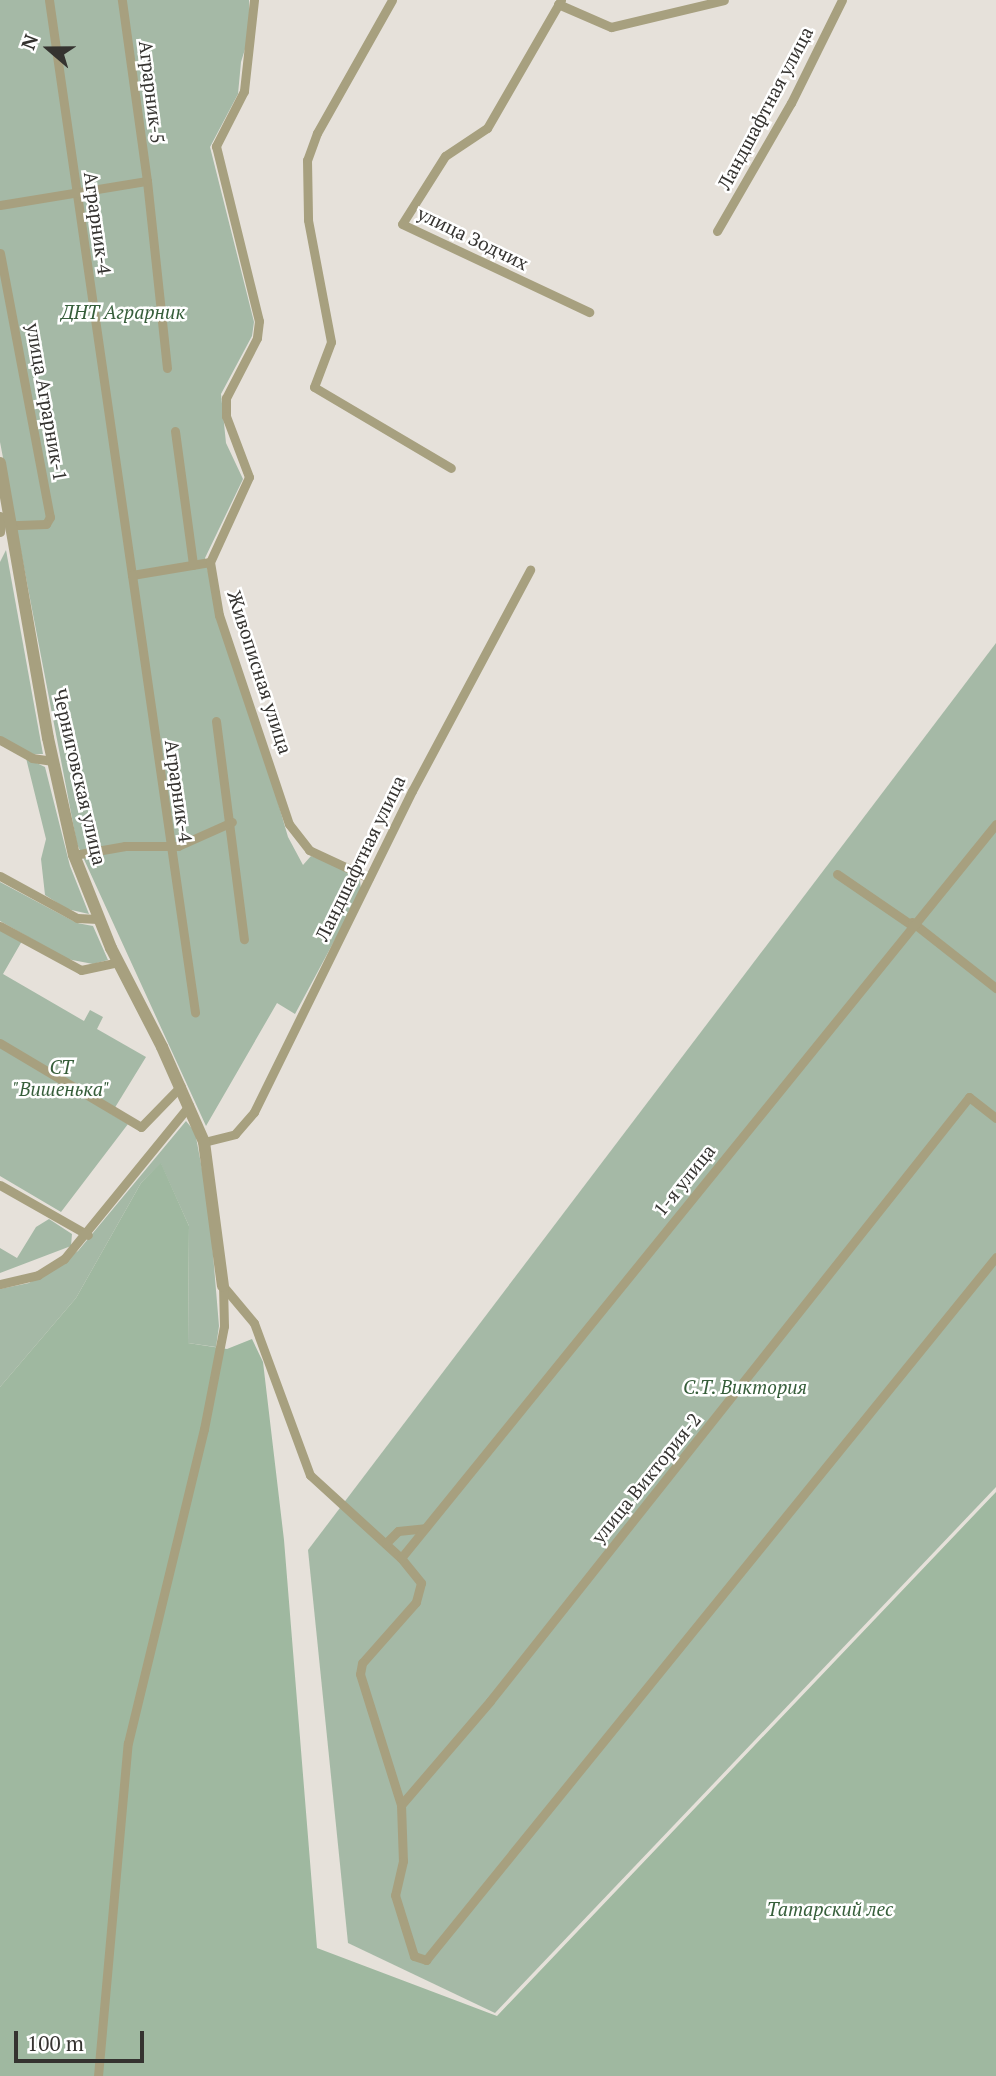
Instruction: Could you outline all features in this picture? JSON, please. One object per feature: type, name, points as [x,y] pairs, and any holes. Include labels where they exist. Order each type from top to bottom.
[{"type":"street","name":"Аграрник-4","points":[[49,0],[168,846],[195,1012]]},
{"type":"street","name":"Аграрник-5","points":[[122,0],[167,368]]},
{"type":"street","points":[[132,575],[210,562],[249,477],[229,426],[226,398],[257,338],[259,321],[216,146],[244,92],[254,0]]},
{"type":"street","points":[[392,0],[317,133],[307,160],[309,220],[331,342],[314,387],[451,468]]},
{"type":"street","points":[[560,2],[611,27],[724,0]]},
{"type":"street","name":"Ландшафтная улица","points":[[717,231],[791,103],[842,0]]},
{"type":"street","name":"улица Зодчих","points":[[560,2],[487,128],[445,156],[402,224],[589,312]]},
{"type":"street","points":[[0,205],[143,181]]},
{"type":"street","name":"улица Аграрник-1","points":[[0,253],[50,517],[46,524],[5,520]]},
{"type":"street","points":[[176,431],[193,565]]},
{"type":"street","name":"Черниговская улица","points":[[0,463],[5,520],[52,761],[74,855],[98,919],[181,1086],[204,1142],[223,1286]]},
{"type":"street","points":[[0,532],[5,520]]},
{"type":"street","name":"Живописная улица","points":[[210,562],[219,615],[289,824],[309,850],[369,878]]},
{"type":"street","name":"Ландшафтная улица","points":[[204,1142],[235,1134],[254,1112],[369,878],[530,570]]},
{"type":"street","points":[[216,720],[232,822],[244,939]]},
{"type":"street","points":[[0,740],[32,758],[52,761]]},
{"type":"street","points":[[74,855],[125,846],[168,846],[232,822]]},
{"type":"street","name":"1-я улица","points":[[401,1558],[911,923],[996,824]]},
{"type":"street","points":[[837,874],[911,923],[996,988]]},
{"type":"street","points":[[0,876],[77,918],[98,919]]},
{"type":"street","points":[[0,926],[81,970],[118,962]]},
{"type":"street","points":[[0,1043],[141,1127],[181,1086]]},
{"type":"street","name":"улица Виктория-2","points":[[401,1805],[498,1691],[969,1097],[996,1118]]},
{"type":"street","points":[[0,1284],[38,1275],[64,1259],[88,1235],[189,1106]]},
{"type":"street","points":[[0,1185],[88,1235]]},
{"type":"street","points":[[223,1286],[254,1323],[310,1475],[401,1558],[421,1583],[421,1592],[362,1663],[360,1674],[401,1805],[403,1861],[395,1895],[414,1956],[426,1960],[996,1257]]},
{"type":"street","points":[[99,2076],[128,1743],[204,1429],[224,1326],[223,1286]]},
{"type":"street","points":[[386,1544],[398,1531],[425,1528]]},
{"type":"green space","name":"ДНТ Аграрник","points":[[0,0],[249,0],[250,33],[241,62],[238,94],[210,147],[254,322],[252,336],[221,394],[226,443],[243,479],[205,558],[221,628],[254,720],[288,837],[303,865],[311,856],[332,863],[360,880],[361,891],[295,1014],[277,1003],[206,1126],[77,844],[0,442]]},
{"type":"green space","points":[[6,550],[43,754],[33,754],[0,737],[0,562]]},
{"type":"green space","name":"С.Т. Виктория","points":[[996,643],[996,1487],[495,2013],[348,1943],[308,1550]]},
{"type":"green space","points":[[26,758],[45,767],[70,866],[89,914],[67,909],[45,895],[41,859],[46,839]]},
{"type":"green space","points":[[0,882],[77,923],[93,926],[108,960],[93,964],[67,959],[0,921]]},
{"type":"green space","name":"СТ \"Вишенька\"","points":[[0,929],[22,941],[3,974],[84,1021],[90,1010],[103,1017],[97,1029],[146,1057],[111,1114],[128,1124],[61,1212],[0,1176]]},
{"type":"green space","points":[[186,1121],[195,1132],[209,1206],[219,1326],[216,1347],[188,1343],[189,1226],[161,1164],[141,1183],[76,1298],[0,1387],[0,1289],[29,1283],[78,1251]]},
{"type":"green space","name":"Татарский лес","points":[[161,1163],[189,1226],[188,1343],[227,1349],[252,1339],[263,1362],[284,1540],[317,1948],[497,2016],[996,1492],[996,2076],[0,2076],[0,1387],[76,1298],[141,1183]]},
{"type":"green space","points":[[49,1219],[72,1234],[71,1246],[0,1273],[0,1248],[17,1258],[36,1227]]}]
